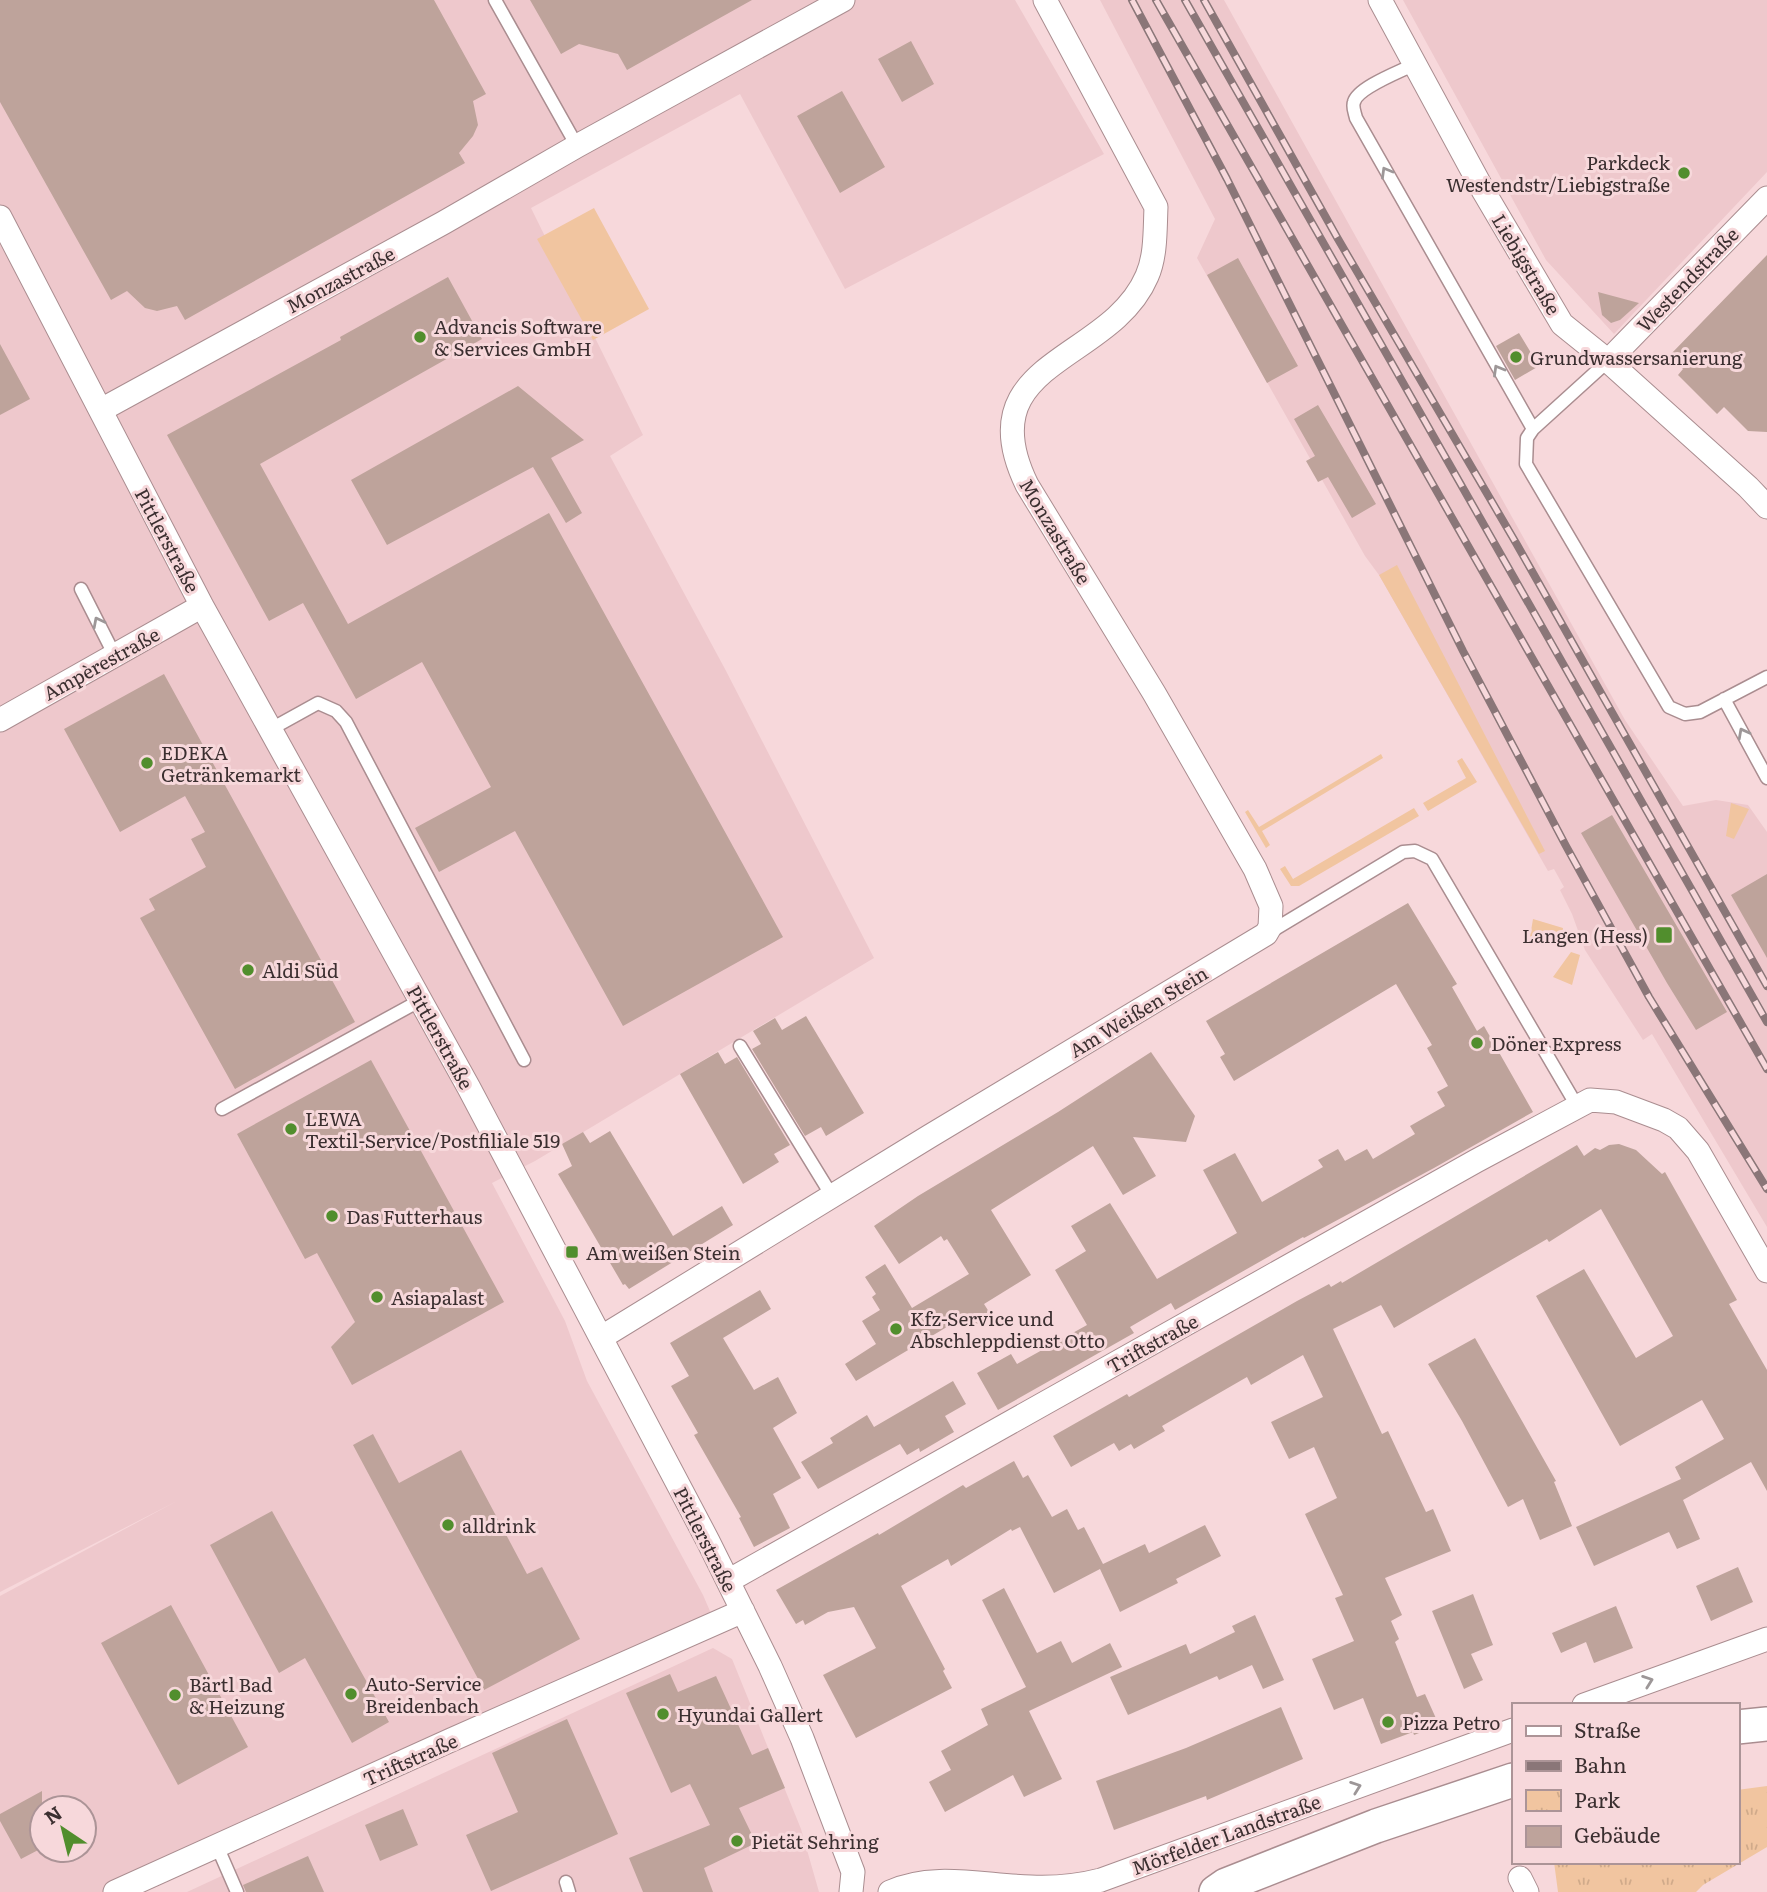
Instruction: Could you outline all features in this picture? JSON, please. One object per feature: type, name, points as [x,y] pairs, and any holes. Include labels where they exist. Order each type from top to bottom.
[{"type":"main road","points":[[1739,1727],[1767,1724]]},
{"type":"main road","points":[[1194,1892],[1221,1889],[1376,1826],[1512,1780]]},
{"type":"street","name":"Monzastraße","points":[[101,410],[843,0]]},
{"type":"street","name":"Monzastraße","points":[[1045,0],[1156,207],[1155,228],[1147,276],[1133,300],[1115,321],[1043,370],[1021,397],[1011,422],[1011,444],[1027,485],[1154,692],[1255,869],[1271,906],[1270,927],[1266,934]]},
{"type":"street","name":"Liebigstraße","points":[[1380,0],[1484,192],[1562,324],[1608,360],[1767,507]]},
{"type":"street","name":"Westendstraße","points":[[1608,360],[1767,198]]},
{"type":"street","name":"Pittlerstraße","points":[[0,217],[202,606],[421,1000],[602,1337],[728,1581],[802,1738],[852,1882],[877,1892]]},
{"type":"street","name":"Ampèrestraße","points":[[0,720],[202,606]]},
{"type":"street","name":"Am Weißen Stein","points":[[602,1337],[1266,934]]},
{"type":"street","points":[[1577,1106],[1590,1100],[1616,1102],[1678,1128],[1698,1152],[1767,1271]]},
{"type":"street","name":"Triftstraße","points":[[728,1581],[1577,1106]]},
{"type":"street","name":"Triftstraße","points":[[116,1892],[743,1611]]},
{"type":"street","points":[[1590,1703],[1767,1639]]},
{"type":"street","name":"Mörfelder Landstraße","points":[[890,1892],[927,1881],[1030,1887],[1080,1885],[1101,1880],[1512,1730]]},
{"type":"lane","points":[[495,0],[577,146]]},
{"type":"lane","points":[[1415,64],[1372,85],[1355,98],[1353,104],[1356,118],[1533,429]]},
{"type":"lane","points":[[1608,360],[1533,429],[1527,438],[1526,464],[1669,708],[1685,714],[1700,712],[1767,677]]},
{"type":"lane","points":[[80,589],[115,656]]},
{"type":"lane","points":[[1724,699],[1767,778]]},
{"type":"lane","points":[[271,729],[318,703],[336,712],[346,722],[524,1060]]},
{"type":"lane","name":"Am Weißen Stein","points":[[1266,934],[1403,852],[1424,853],[1432,859],[1577,1106]]},
{"type":"lane","points":[[222,1109],[421,1000]]},
{"type":"lane","points":[[740,1046],[832,1196]]},
{"type":"lane","points":[[217,1846],[237,1892]]},
{"type":"shaded area","points":[[0,0],[1015,0],[1104,154],[845,289],[740,94],[531,208],[643,435],[610,456],[725,669],[874,958],[535,1161],[492,1183],[565,1321],[587,1381],[703,1595],[716,1625],[115,1892],[0,1892],[0,1596],[177,1501],[0,1592]]},
{"type":"shaded area","points":[[1100,0],[1224,0],[1625,720],[1683,806],[1716,800],[1748,805],[1767,832],[1767,1227],[1652,1034],[1643,1040],[1585,950],[1560,890],[1564,887],[1554,869],[1548,871],[1379,575],[1365,556],[1197,258],[1215,219]]},
{"type":"shaded area","points":[[1403,0],[1767,0],[1767,172],[1614,334],[1546,260]]},
{"type":"shaded area","points":[[713,1648],[732,1659],[801,1829],[819,1892],[187,1892]]},
{"type":"green space","points":[[594,208],[649,309],[593,340],[537,239]]},
{"type":"green space","points":[[1397,565],[1545,851],[1539,854],[1379,575]]},
{"type":"green space","points":[[1381,754],[1383,758],[1262,831],[1270,845],[1266,848],[1245,812],[1248,810],[1259,827]]},
{"type":"green space","points":[[1462,758],[1477,782],[1428,811],[1423,803],[1466,778],[1457,761]]},
{"type":"green space","points":[[1731,803],[1749,809],[1734,839],[1726,836]]},
{"type":"green space","points":[[1414,808],[1419,816],[1299,886],[1291,886],[1280,869],[1285,866],[1293,879]]},
{"type":"green space","points":[[1533,919],[1563,928],[1562,937],[1530,937]]},
{"type":"green space","points":[[1571,952],[1580,955],[1572,985],[1553,977]]},
{"type":"green space","points":[[1767,1786],[1767,1847],[1739,1864],[1739,1790]]},
{"type":"green space","points":[[1554,1864],[1738,1864],[1696,1892],[1558,1892]]},
{"type":"building","points":[[0,0],[434,0],[486,94],[473,101],[478,125],[459,153],[465,163],[185,320],[177,306],[157,311],[145,308],[127,291],[111,300],[0,102]]},
{"type":"building","points":[[530,0],[752,0],[627,70],[618,54],[579,44],[561,54]]},
{"type":"building","points":[[911,41],[934,84],[902,102],[878,59]]},
{"type":"building","points":[[842,91],[885,167],[840,193],[797,116]]},
{"type":"building","points":[[1767,255],[1767,432],[1748,431],[1724,407],[1717,414],[1678,375],[1683,369],[1670,355]]},
{"type":"building","points":[[1238,258],[1298,366],[1267,383],[1207,275]]},
{"type":"building","points":[[448,277],[482,339],[260,464],[348,624],[549,513],[783,937],[623,1026],[515,831],[439,872],[415,828],[491,787],[422,662],[356,699],[303,603],[269,621],[167,435],[341,340],[340,337]]},
{"type":"building","points":[[1598,292],[1639,303],[1620,320],[1611,323],[1602,315]]},
{"type":"building","name":"Grundwassersanierung","points":[[1519,333],[1539,366],[1515,380],[1496,346]]},
{"type":"building","points":[[0,344],[30,399],[0,415]]},
{"type":"building","points":[[518,386],[584,440],[551,458],[582,513],[566,523],[533,467],[387,545],[351,480]]},
{"type":"building","points":[[1318,405],[1376,504],[1352,518],[1328,477],[1318,482],[1306,461],[1315,456],[1294,419]]},
{"type":"building","name":"Aldi Süd","points":[[164,674],[355,1022],[235,1089],[140,918],[155,910],[149,899],[206,867],[191,839],[205,832],[185,796],[120,832],[64,729]]},
{"type":"building","points":[[1612,815],[1727,1012],[1696,1030],[1581,833]]},
{"type":"building","points":[[1767,874],[1767,958],[1731,895]]},
{"type":"building","points":[[1408,903],[1457,984],[1452,987],[1477,1031],[1484,1026],[1533,1112],[1175,1310],[1171,1303],[1130,1327],[1134,1333],[998,1410],[977,1373],[1011,1354],[1017,1364],[1087,1325],[1055,1270],[1086,1251],[1071,1226],[1110,1203],[1157,1279],[1237,1233],[1203,1170],[1235,1153],[1262,1202],[1323,1167],[1318,1160],[1338,1149],[1345,1161],[1367,1149],[1373,1159],[1415,1134],[1410,1126],[1445,1106],[1437,1092],[1448,1086],[1427,1048],[1432,1045],[1396,984],[1234,1081],[1220,1057],[1225,1054],[1206,1021]]},
{"type":"building","points":[[806,1016],[864,1113],[826,1136],[821,1127],[805,1136],[752,1049],[761,1044],[753,1031],[775,1018],[782,1030]]},
{"type":"building","points":[[718,1052],[725,1064],[737,1057],[790,1145],[774,1154],[779,1162],[743,1184],[680,1074]]},
{"type":"building","points":[[1151,1052],[1195,1116],[1186,1142],[1133,1137],[1156,1176],[1123,1195],[1093,1146],[991,1210],[1031,1275],[984,1304],[991,1315],[969,1329],[962,1318],[856,1381],[845,1364],[876,1344],[862,1321],[880,1310],[872,1297],[876,1294],[865,1277],[885,1264],[912,1308],[969,1274],[947,1239],[944,1241],[941,1236],[899,1264],[874,1226]]},
{"type":"building","points":[[371,1060],[504,1302],[352,1385],[331,1347],[355,1322],[317,1253],[305,1259],[237,1134]]},
{"type":"building","points":[[610,1131],[673,1236],[722,1206],[733,1225],[629,1289],[623,1285],[558,1174],[572,1166],[562,1144],[583,1132],[590,1143]]},
{"type":"building","points":[[1619,1144],[1636,1150],[1662,1174],[1665,1172],[1737,1300],[1729,1304],[1767,1370],[1767,1491],[1751,1462],[1683,1500],[1700,1539],[1677,1549],[1669,1532],[1594,1566],[1576,1527],[1681,1479],[1675,1467],[1724,1439],[1702,1400],[1620,1446],[1536,1296],[1584,1269],[1636,1358],[1673,1336],[1601,1209],[1549,1242],[1547,1239],[1394,1328],[1381,1305],[1333,1329],[1382,1434],[1388,1431],[1426,1512],[1433,1509],[1451,1551],[1385,1578],[1402,1615],[1391,1621],[1399,1639],[1395,1642],[1417,1697],[1425,1694],[1439,1725],[1381,1744],[1363,1698],[1334,1710],[1312,1659],[1354,1641],[1335,1598],[1343,1595],[1305,1514],[1337,1498],[1314,1447],[1289,1459],[1271,1422],[1323,1397],[1303,1355],[1251,1385],[1247,1377],[1162,1426],[1165,1431],[1134,1449],[1131,1444],[1119,1451],[1114,1443],[1071,1467],[1053,1436],[1127,1394],[1129,1397],[1329,1284],[1331,1287],[1341,1281],[1342,1283],[1577,1145],[1584,1156],[1595,1148],[1600,1150]]},
{"type":"building","points":[[760,1290],[771,1309],[723,1338],[754,1390],[778,1377],[797,1413],[773,1428],[801,1478],[773,1494],[790,1528],[754,1547],[739,1518],[741,1517],[694,1435],[698,1433],[671,1386],[689,1376],[670,1343]]},
{"type":"building","points":[[1475,1338],[1556,1481],[1554,1482],[1572,1526],[1540,1540],[1523,1499],[1508,1507],[1428,1364]]},
{"type":"building","points":[[953,1381],[966,1404],[945,1416],[954,1432],[920,1452],[919,1448],[907,1455],[900,1444],[818,1489],[801,1462],[833,1443],[830,1438],[867,1415],[874,1427]]},
{"type":"building","name":"alldrink","points":[[373,1434],[399,1483],[461,1450],[527,1574],[542,1567],[580,1639],[484,1690],[353,1445]]},
{"type":"building","points":[[1014,1461],[1023,1478],[1028,1475],[1052,1517],[1067,1509],[1078,1530],[1084,1527],[1103,1564],[1145,1544],[1149,1553],[1205,1525],[1221,1556],[1176,1579],[1178,1583],[1120,1612],[1100,1569],[1054,1593],[1020,1527],[1012,1531],[1011,1529],[951,1566],[948,1559],[901,1586],[945,1669],[943,1671],[952,1688],[856,1738],[823,1675],[876,1648],[854,1607],[828,1612],[805,1625],[803,1620],[796,1624],[776,1590],[878,1533],[879,1535],[963,1485],[966,1488]]},
{"type":"building","points":[[272,1511],[389,1722],[352,1743],[305,1658],[279,1673],[210,1545]]},
{"type":"building","points":[[1738,1567],[1753,1602],[1711,1621],[1696,1586]]},
{"type":"building","points":[[1004,1588],[1037,1653],[1061,1641],[1072,1663],[1110,1643],[1122,1667],[1029,1711],[1062,1779],[1024,1797],[1013,1775],[945,1812],[929,1782],[951,1770],[941,1751],[988,1725],[981,1709],[1026,1687],[982,1600]]},
{"type":"building","points":[[1473,1594],[1493,1645],[1471,1654],[1483,1680],[1464,1689],[1432,1611]]},
{"type":"building","name":"Bärtl Bad & Heizung","points":[[171,1605],[248,1747],[178,1785],[101,1643]]},
{"type":"building","points":[[1616,1606],[1633,1648],[1594,1663],[1586,1642],[1561,1653],[1552,1633]]},
{"type":"building","points":[[1255,1615],[1284,1680],[1263,1689],[1252,1665],[1219,1680],[1217,1676],[1128,1715],[1110,1677],[1186,1644],[1190,1654],[1235,1632],[1232,1626]]},
{"type":"building","points":[[670,1674],[678,1692],[716,1676],[752,1755],[768,1748],[785,1788],[739,1808],[756,1843],[704,1868],[713,1892],[643,1892],[629,1858],[710,1825],[690,1784],[671,1793],[626,1693]]},
{"type":"building","points":[[1281,1707],[1303,1759],[1207,1800],[1206,1796],[1114,1830],[1096,1781],[1186,1748]]},
{"type":"building","points":[[567,1719],[618,1834],[491,1891],[466,1835],[518,1812],[492,1753]]},
{"type":"building","points":[[28,1799],[28,1855],[21,1859],[0,1821],[0,1814]]},
{"type":"building","points":[[403,1809],[418,1845],[380,1861],[365,1825]]},
{"type":"building","points":[[308,1856],[324,1892],[246,1892],[243,1885]]},
{"type":"railway","points":[[1132,0],[1227,179],[1463,651],[1566,846],[1649,997],[1767,1189]]},
{"type":"railway","points":[[1156,0],[1767,1069]]},
{"type":"railway","points":[[1185,0],[1767,1022]]},
{"type":"railway","points":[[1204,0],[1338,239],[1516,543],[1767,986]]},
{"type":"place","name":"Parkdeck Westendstr/Liebigstraße","points":[[1684,173]]},
{"type":"place","name":"Advancis Software & Services GmbH","points":[[420,337]]},
{"type":"place","name":"Grundwassersanierung","points":[[1516,357]]},
{"type":"place","name":"EDEKA Getränkemarkt","points":[[147,763]]},
{"type":"place","name":"Langen (Hess)","points":[[1664,935]]},
{"type":"place","name":"Aldi Süd","points":[[248,970]]},
{"type":"place","name":"Döner Express","points":[[1477,1043]]},
{"type":"place","name":"LEWA Textil-Service/Postfiliale 519","points":[[291,1129]]},
{"type":"place","name":"Das Futterhaus","points":[[332,1216]]},
{"type":"place","name":"Am weißen Stein","points":[[572,1252]]},
{"type":"place","name":"Asiapalast","points":[[377,1297]]},
{"type":"place","name":"Kfz-Service und Abschleppdienst Otto","points":[[896,1329]]},
{"type":"place","name":"alldrink","points":[[448,1525]]},
{"type":"place","name":"Auto-Service Breidenbach","points":[[351,1694]]},
{"type":"place","name":"Bärtl Bad & Heizung","points":[[175,1695]]},
{"type":"place","name":"Hyundai Gallert","points":[[663,1714]]},
{"type":"place","name":"Pizza Petro","points":[[1388,1722]]},
{"type":"place","name":"Pietät Sehring","points":[[737,1841]]}]
